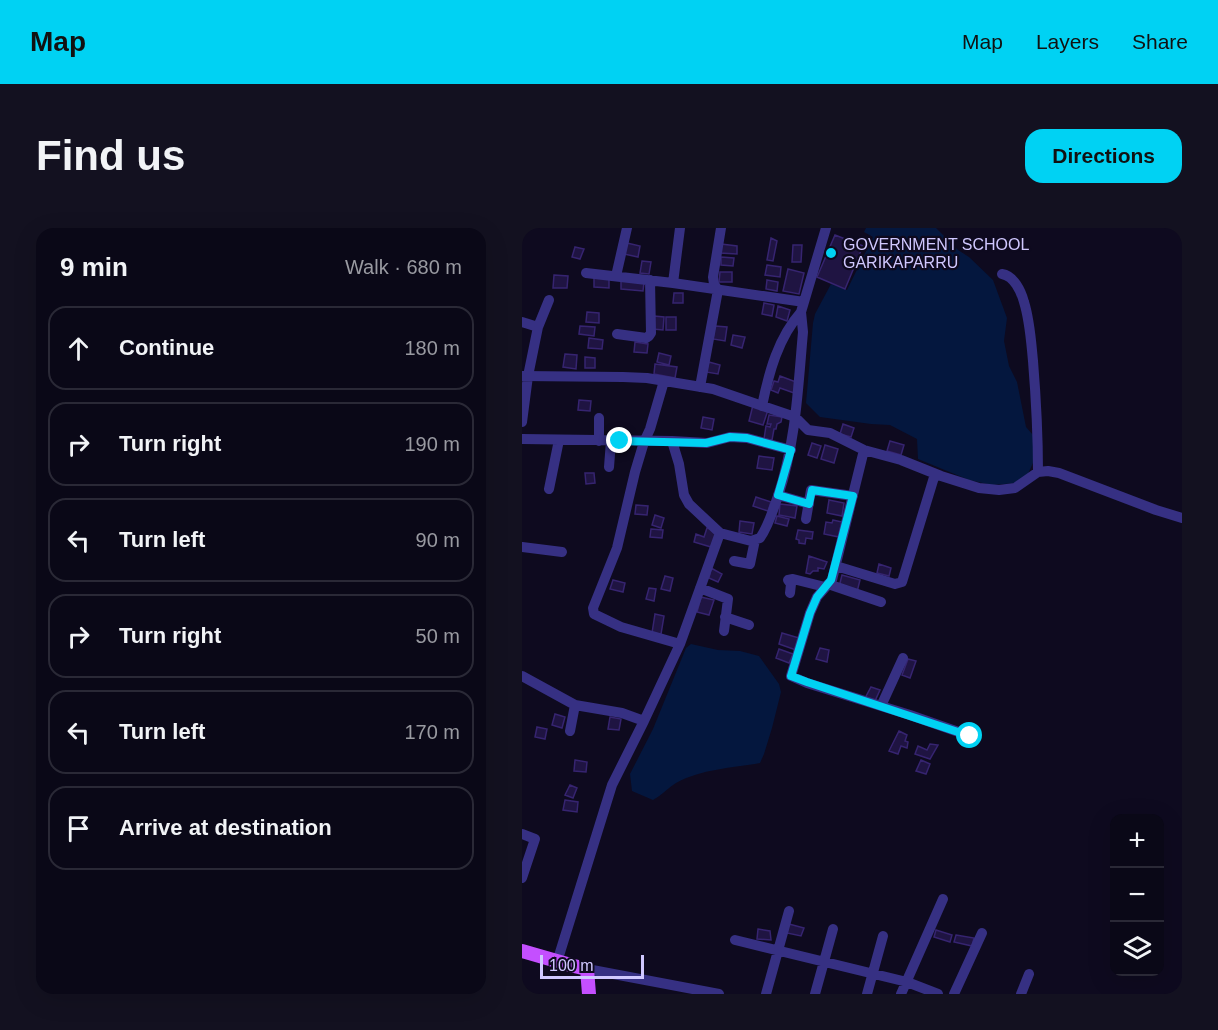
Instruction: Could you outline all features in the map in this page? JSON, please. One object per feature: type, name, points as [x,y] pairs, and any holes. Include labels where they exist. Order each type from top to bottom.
[{"type":"main road","points":[[522,951],[587,969],[589,994]]},
{"type":"street","points":[[616,276],[627,228]]},
{"type":"street","points":[[673,283],[680,228]]},
{"type":"street","points":[[700,387],[718,290],[713,277],[721,228]]},
{"type":"street","points":[[762,406],[776,353],[789,325],[802,307],[826,228]]},
{"type":"street","points":[[586,273],[718,290],[802,307]]},
{"type":"street","points":[[1002,274],[1008,275],[1015,283],[1024,300],[1029,328],[1038,433],[1038,472]]},
{"type":"street","points":[[617,334],[646,338],[651,333],[650,280]]},
{"type":"street","points":[[522,422],[525,376],[538,327],[549,300]]},
{"type":"street","points":[[672,441],[679,464],[684,495],[689,504],[720,533],[751,541],[760,538],[778,495],[791,450],[803,332],[802,307]]},
{"type":"street","points":[[522,322],[538,327]]},
{"type":"street","points":[[525,376],[647,378],[700,387],[722,392],[795,417],[808,430],[830,433],[864,450],[901,460],[979,488],[999,490],[1015,488],[1038,472],[1048,471],[1182,518]]},
{"type":"street","points":[[664,381],[635,472],[616,548],[593,608],[594,614],[621,627],[680,644]]},
{"type":"street","points":[[599,418],[599,441]]},
{"type":"street","points":[[522,439],[706,443],[730,437],[747,438],[791,450]]},
{"type":"street","points":[[549,489],[559,440]]},
{"type":"street","points":[[609,467],[611,441]]},
{"type":"street","points":[[864,450],[836,566],[831,580],[817,597],[810,613],[791,676],[970,736]]},
{"type":"street","points":[[836,566],[895,584],[902,582],[935,474]]},
{"type":"street","points":[[806,519],[812,490],[853,496]]},
{"type":"street","points":[[778,495],[809,504]]},
{"type":"street","points":[[557,962],[612,786],[680,644],[720,533]]},
{"type":"street","points":[[734,561],[750,564],[754,540]]},
{"type":"street","points":[[522,547],[562,552]]},
{"type":"street","points":[[790,593],[789,580],[793,579],[880,602]]},
{"type":"street","points":[[700,588],[728,599],[724,631]]},
{"type":"street","points":[[726,616],[749,626]]},
{"type":"street","points":[[881,706],[903,658]]},
{"type":"street","points":[[522,676],[575,705],[622,713],[644,721]]},
{"type":"street","points":[[570,731],[575,705]]},
{"type":"street","points":[[522,834],[535,838],[522,878]]},
{"type":"street","points":[[901,994],[943,899]]},
{"type":"street","points":[[766,994],[789,911]]},
{"type":"street","points":[[815,994],[833,929]]},
{"type":"street","points":[[954,994],[982,933]]},
{"type":"street","points":[[867,994],[883,936]]},
{"type":"street","points":[[735,940],[907,982],[938,994]]},
{"type":"street","points":[[587,969],[719,994]]},
{"type":"street","points":[[1021,994],[1029,974]]},
{"type":"water","points":[[866,228],[936,228],[993,280],[1007,318],[1004,341],[1009,366],[1017,382],[1026,427],[1033,435],[1036,456],[1028,474],[1016,483],[992,485],[969,480],[918,459],[917,439],[890,425],[820,417],[806,403],[815,314],[831,284],[847,290],[873,237],[864,232]]},
{"type":"water","points":[[691,644],[759,656],[779,684],[781,692],[760,763],[686,778],[653,800],[632,791],[630,774],[653,729],[686,648]]},
{"type":"building","points":[[835,235],[863,246],[845,289],[817,277]]},
{"type":"building","points":[[771,238],[777,241],[773,261],[767,260]]},
{"type":"building","points":[[627,243],[640,246],[638,257],[624,254]]},
{"type":"building","points":[[721,244],[737,246],[737,254],[720,253]]},
{"type":"building","points":[[793,245],[802,245],[801,262],[792,262]]},
{"type":"building","points":[[575,247],[584,249],[580,259],[572,257]]},
{"type":"building","points":[[721,257],[734,258],[733,266],[721,265]]},
{"type":"building","points":[[642,261],[651,262],[649,274],[640,273]]},
{"type":"building","points":[[767,265],[781,267],[780,277],[765,275]]},
{"type":"building","points":[[788,269],[804,273],[799,294],[783,291]]},
{"type":"building","points":[[720,272],[732,272],[732,282],[719,282]]},
{"type":"building","points":[[554,275],[568,276],[567,288],[553,288]]},
{"type":"building","points":[[594,277],[609,278],[609,288],[594,287]]},
{"type":"building","points":[[621,280],[644,282],[643,291],[621,289]]},
{"type":"building","points":[[767,280],[778,282],[777,291],[766,289]]},
{"type":"building","points":[[674,293],[683,293],[683,303],[673,303]]},
{"type":"building","points":[[764,303],[774,305],[772,316],[762,314]]},
{"type":"building","points":[[778,306],[790,310],[787,321],[776,317]]},
{"type":"building","points":[[587,312],[599,313],[599,323],[586,322]]},
{"type":"building","points":[[654,316],[664,317],[663,330],[653,329]]},
{"type":"building","points":[[666,317],[676,317],[676,330],[666,330]]},
{"type":"building","points":[[580,326],[595,327],[594,336],[579,334]]},
{"type":"building","points":[[715,326],[727,327],[725,341],[713,339]]},
{"type":"building","points":[[733,335],[745,337],[742,348],[731,345]]},
{"type":"building","points":[[589,338],[603,340],[602,349],[588,348]]},
{"type":"building","points":[[635,342],[648,344],[647,353],[634,352]]},
{"type":"building","points":[[659,353],[671,356],[669,365],[657,362]]},
{"type":"building","points":[[565,354],[577,355],[576,369],[563,367]]},
{"type":"building","points":[[585,357],[595,358],[595,368],[585,368]]},
{"type":"building","points":[[709,362],[720,365],[718,374],[706,372]]},
{"type":"building","points":[[655,364],[677,367],[675,378],[654,374]]},
{"type":"building","points":[[780,376],[796,382],[794,393],[780,388],[778,393],[771,390],[774,381],[778,382]]},
{"type":"building","points":[[579,400],[591,401],[590,411],[578,410]]},
{"type":"building","points":[[753,405],[768,410],[763,425],[749,421]]},
{"type":"building","points":[[769,415],[782,417],[781,422],[774,429],[772,440],[764,439],[766,426],[770,427],[771,424],[767,424]]},
{"type":"building","points":[[703,417],[714,419],[712,430],[701,428]]},
{"type":"building","points":[[843,424],[854,428],[851,437],[840,434]]},
{"type":"building","points":[[890,441],[904,445],[901,455],[887,451]]},
{"type":"building","points":[[812,443],[821,446],[817,458],[808,455]]},
{"type":"building","points":[[825,445],[838,449],[834,463],[821,459]]},
{"type":"building","points":[[759,456],[774,458],[772,470],[757,468]]},
{"type":"building","points":[[585,473],[594,473],[595,483],[586,484]]},
{"type":"building","points":[[756,497],[771,502],[768,511],[753,506]]},
{"type":"building","points":[[829,500],[844,503],[842,516],[827,513]]},
{"type":"building","points":[[780,504],[797,506],[795,518],[779,515]]},
{"type":"building","points":[[636,505],[648,506],[647,515],[635,514]]},
{"type":"building","points":[[655,515],[664,518],[661,528],[652,525]]},
{"type":"building","points":[[777,516],[789,519],[787,526],[775,523]]},
{"type":"building","points":[[833,520],[842,522],[839,537],[824,534],[826,522],[832,523]]},
{"type":"building","points":[[740,521],[754,523],[752,534],[739,532]]},
{"type":"building","points":[[707,528],[717,531],[711,547],[694,542],[696,534],[704,537]]},
{"type":"building","points":[[651,529],[663,530],[662,538],[650,537]]},
{"type":"building","points":[[798,530],[813,532],[812,539],[806,538],[805,544],[799,543],[796,539]]},
{"type":"building","points":[[809,556],[827,562],[824,569],[818,568],[818,571],[806,573]]},
{"type":"building","points":[[879,564],[891,568],[889,576],[877,573]]},
{"type":"building","points":[[711,568],[722,574],[718,582],[709,578]]},
{"type":"building","points":[[842,575],[860,580],[857,592],[839,587]]},
{"type":"building","points":[[665,576],[673,578],[670,591],[661,589]]},
{"type":"building","points":[[613,580],[625,583],[623,592],[610,589]]},
{"type":"building","points":[[649,588],[656,589],[654,601],[646,599]]},
{"type":"building","points":[[701,597],[714,600],[709,615],[697,612]]},
{"type":"building","points":[[655,614],[664,616],[661,634],[652,633]]},
{"type":"building","points":[[782,633],[799,638],[796,650],[779,644]]},
{"type":"building","points":[[820,648],[829,650],[827,662],[816,659]]},
{"type":"building","points":[[779,649],[793,654],[789,663],[776,658]]},
{"type":"building","points":[[908,659],[916,661],[910,678],[902,675]]},
{"type":"building","points":[[871,687],[880,690],[874,703],[864,700]]},
{"type":"building","points":[[555,714],[565,717],[562,728],[552,725]]},
{"type":"building","points":[[610,717],[621,719],[619,730],[608,729]]},
{"type":"building","points":[[537,727],[547,729],[545,739],[535,737]]},
{"type":"building","points":[[899,731],[907,735],[905,741],[908,742],[907,748],[901,746],[898,754],[889,751]]},
{"type":"building","points":[[930,744],[938,745],[930,759],[915,754],[918,746],[927,750]]},
{"type":"building","points":[[575,760],[587,762],[586,772],[574,771]]},
{"type":"building","points":[[921,760],[930,764],[926,774],[916,771]]},
{"type":"building","points":[[570,785],[577,788],[573,798],[565,795]]},
{"type":"building","points":[[565,800],[578,802],[577,812],[563,810]]},
{"type":"building","points":[[789,924],[804,928],[801,936],[787,933]]},
{"type":"building","points":[[758,929],[770,931],[771,940],[757,939]]},
{"type":"building","points":[[936,930],[952,935],[950,942],[934,937]]},
{"type":"building","points":[[956,935],[974,938],[972,946],[954,942]]},
{"type":"place","name":"GOVERNMENT SCHOOL GARIKAPARRU","points":[[831,253]]},
{"type":"route","points":[[620,441],[706,443],[730,437],[747,438],[791,450],[778,495],[809,504],[812,490],[853,496],[836,566],[831,580],[817,597],[810,613],[791,676],[970,736]]}]
